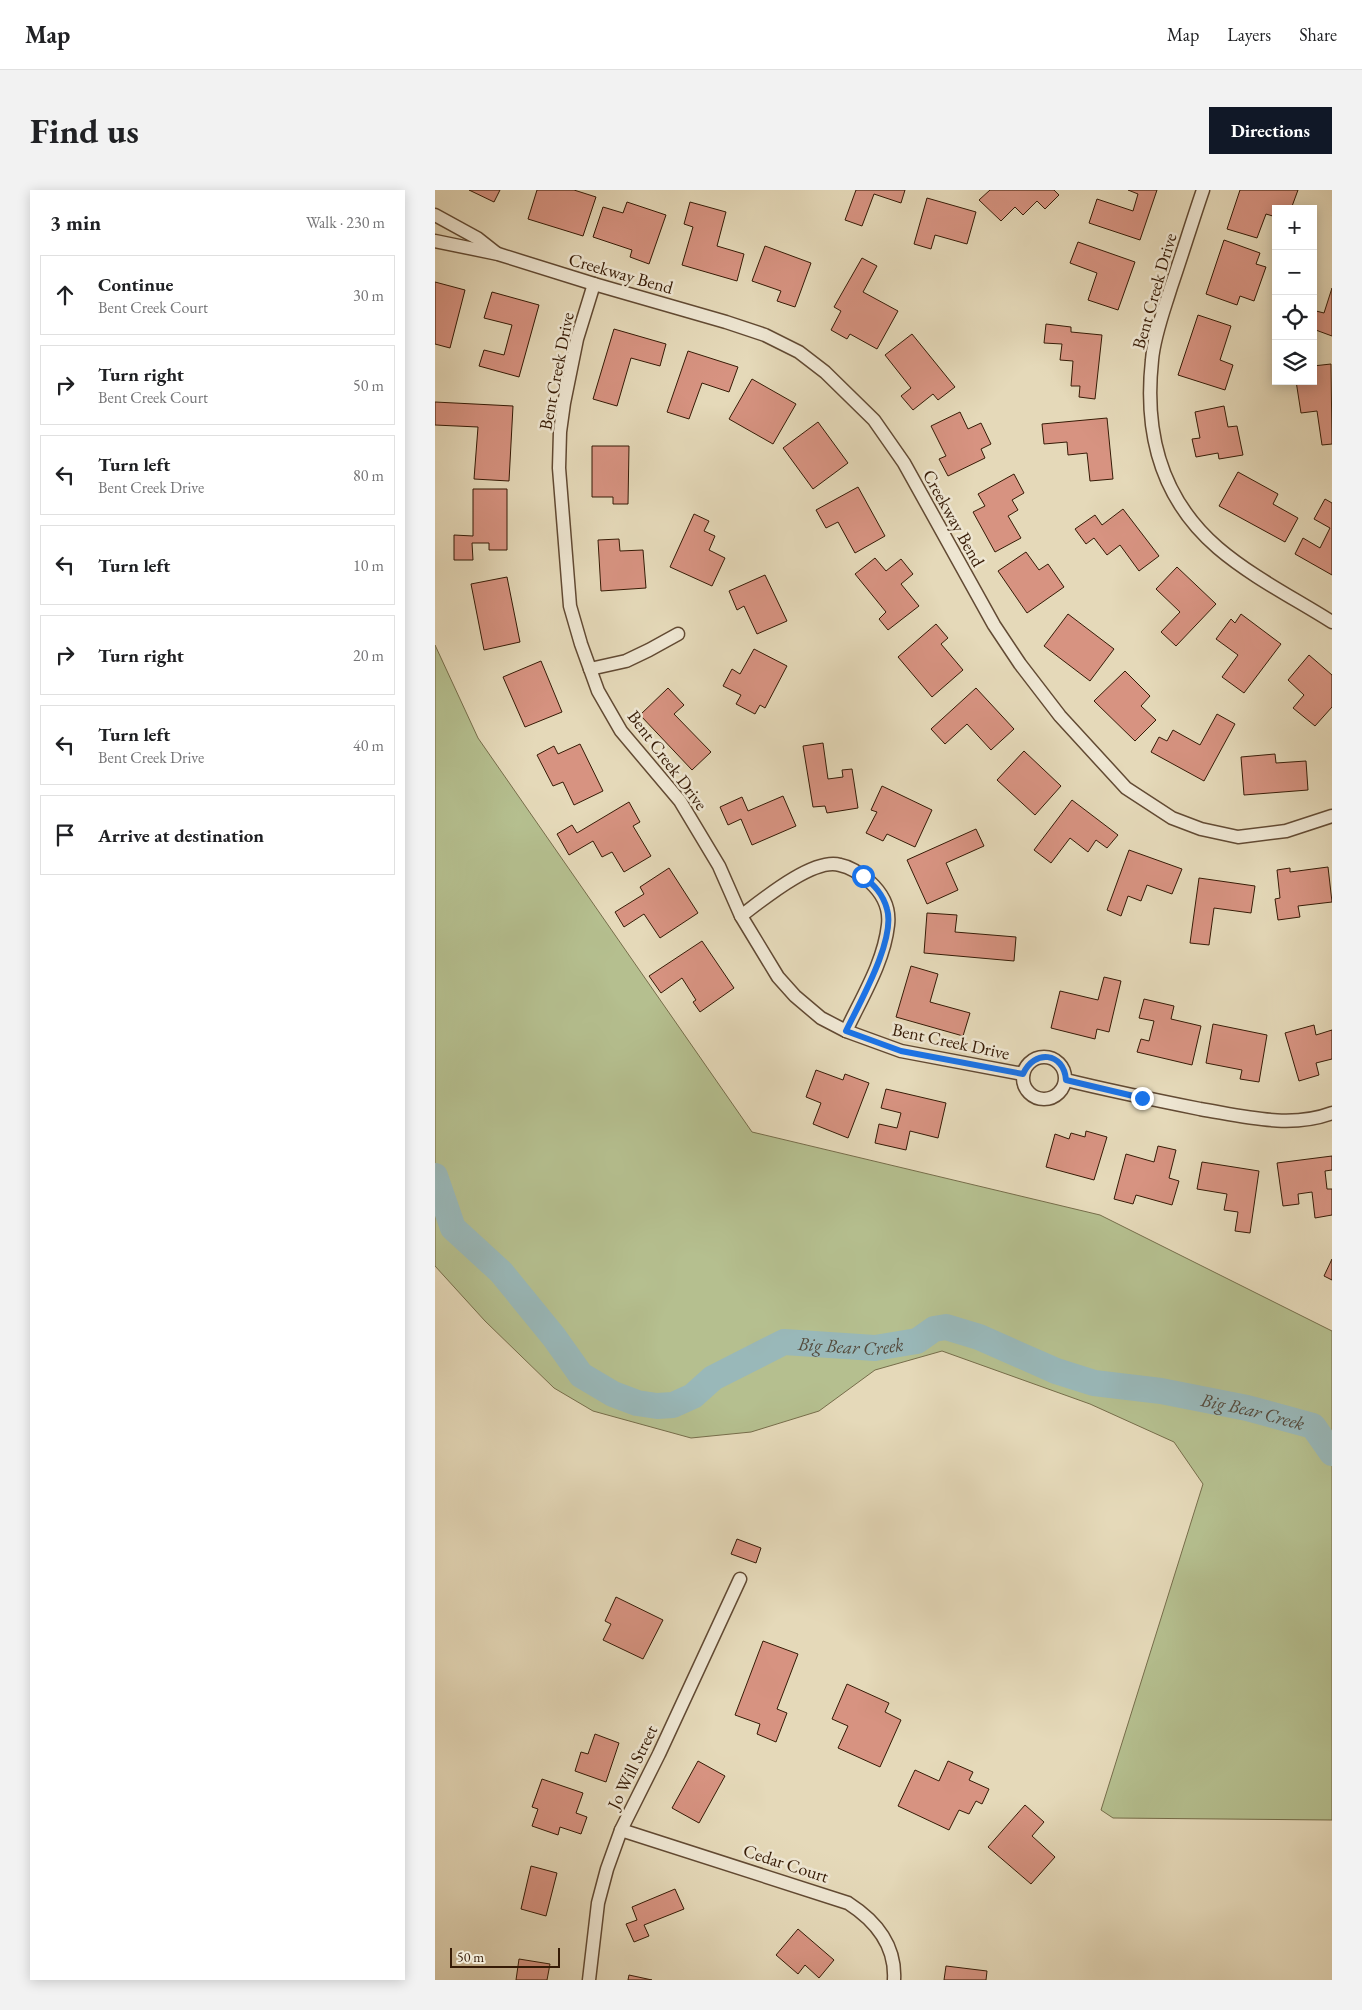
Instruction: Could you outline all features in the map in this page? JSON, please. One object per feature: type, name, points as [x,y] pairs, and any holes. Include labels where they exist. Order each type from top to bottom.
[{"type":"street","name":"Bent Creek Drive","points":[[1203,190],[1163,312],[1152,358],[1150,400],[1162,470],[1171,491],[1191,521],[1217,546],[1236,562],[1332,622]]},
{"type":"street","name":"Creekway Bend","points":[[435,216],[477,238],[497,254]]},
{"type":"street","name":"Creekway Bend","points":[[435,241],[497,254],[726,322],[765,335],[799,352],[825,372],[874,420],[904,463],[994,626],[1020,664],[1060,716],[1126,788],[1171,818],[1201,829],[1238,837],[1286,831],[1332,816]]},
{"type":"street","name":"Bent Creek Drive","points":[[594,284],[577,339],[564,403],[560,432],[559,468],[570,606],[598,691],[621,731],[680,801],[691,817],[719,866],[741,916],[778,977],[795,996],[821,1018],[846,1031],[901,1051],[1023,1074]]},
{"type":"street","points":[[590,668],[626,661],[678,634]]},
{"type":"street","points":[[741,916],[787,882],[821,865],[840,864],[863,876],[876,887],[888,911],[889,923],[875,971],[846,1031]]},
{"type":"street","points":[[1047,1057],[1057,1060],[1062,1066],[1066,1080],[1061,1092],[1055,1097],[1041,1100],[1030,1094],[1025,1088],[1023,1074],[1027,1065],[1033,1060],[1047,1057]]},
{"type":"street","points":[[1066,1080],[1142,1098],[1263,1120],[1295,1120],[1325,1116],[1332,1113]]},
{"type":"street","name":"Jo Will Street","points":[[589,1980],[598,1903],[607,1868],[621,1830],[659,1754],[740,1579]]},
{"type":"street","name":"Cedar Court","points":[[621,1830],[848,1903],[863,1913],[885,1939],[892,1951],[895,1966],[894,1980]]},
{"type":"green space","points":[[435,645],[478,738],[752,1132],[1100,1215],[1332,1331],[1332,1820],[1113,1818],[1101,1810],[1203,1484],[1174,1442],[1090,1404],[942,1351],[875,1370],[819,1411],[751,1432],[691,1438],[593,1411],[554,1388],[485,1321],[435,1266]]},
{"type":"building","points":[[469,190],[500,190],[494,202]]},
{"type":"building","points":[[537,190],[574,190],[596,197],[583,236],[528,219]]},
{"type":"building","points":[[856,190],[905,190],[901,203],[874,194],[862,226],[845,220]]},
{"type":"building","points":[[990,190],[1054,190],[1059,195],[1045,209],[1037,201],[1023,215],[1015,207],[1001,221],[979,200]]},
{"type":"building","points":[[1128,190],[1157,190],[1140,240],[1089,223],[1097,199],[1133,211],[1138,194]]},
{"type":"building","points":[[1240,190],[1298,190],[1292,205],[1272,205],[1272,216],[1266,214],[1257,238],[1227,229]]},
{"type":"building","points":[[927,198],[976,212],[967,244],[935,235],[931,249],[914,244]]},
{"type":"building","points":[[627,202],[666,215],[649,264],[630,257],[632,250],[593,237],[603,207],[623,213]]},
{"type":"building","points":[[690,202],[726,212],[717,246],[744,254],[737,281],[682,265],[693,227],[684,224]]},
{"type":"building","points":[[1224,240],[1260,253],[1256,264],[1266,267],[1254,301],[1240,296],[1237,305],[1206,294]]},
{"type":"building","points":[[1078,242],[1135,262],[1118,310],[1088,300],[1097,273],[1070,263]]},
{"type":"building","points":[[765,246],[811,263],[795,307],[777,301],[781,291],[752,281]]},
{"type":"building","points":[[862,258],[877,266],[863,292],[898,311],[877,349],[850,334],[847,339],[831,330],[841,311],[834,307]]},
{"type":"building","points":[[435,282],[465,290],[450,348],[435,344]]},
{"type":"building","points":[[1332,288],[1332,336],[1317,330],[1317,311],[1324,313]]},
{"type":"building","points":[[492,292],[539,305],[519,377],[479,366],[484,350],[504,355],[512,325],[484,318]]},
{"type":"building","points":[[1198,315],[1231,326],[1220,360],[1233,365],[1225,390],[1178,375]]},
{"type":"building","points":[[1046,324],[1071,327],[1071,332],[1102,335],[1095,399],[1079,397],[1080,386],[1071,386],[1073,361],[1060,360],[1062,344],[1044,343]]},
{"type":"building","points":[[614,329],[666,344],[660,366],[631,358],[617,406],[593,399]]},
{"type":"building","points":[[912,334],[955,387],[938,400],[933,394],[913,410],[901,396],[911,388],[885,355]]},
{"type":"building","points":[[688,351],[738,367],[729,392],[702,383],[689,419],[667,412]]},
{"type":"building","points":[[1331,364],[1332,444],[1322,445],[1317,411],[1301,413],[1297,385],[1317,385],[1317,366]]},
{"type":"building","points":[[752,379],[796,404],[773,444],[729,419]]},
{"type":"building","points":[[435,402],[513,406],[509,481],[474,479],[478,427],[435,425]]},
{"type":"building","points":[[1224,406],[1228,427],[1237,426],[1243,455],[1219,459],[1218,453],[1196,457],[1192,439],[1200,438],[1195,412]]},
{"type":"building","points":[[960,412],[968,429],[981,423],[991,444],[981,449],[985,458],[948,476],[939,459],[946,456],[931,426]]},
{"type":"building","points":[[1107,418],[1113,479],[1090,481],[1087,453],[1068,455],[1067,442],[1044,444],[1042,424]]},
{"type":"building","points":[[818,422],[848,463],[813,489],[783,448]]},
{"type":"building","points":[[592,446],[629,446],[628,504],[613,504],[613,497],[592,497]]},
{"type":"building","points":[[1238,472],[1278,494],[1273,504],[1298,518],[1285,542],[1219,506]]},
{"type":"building","points":[[1014,474],[1024,493],[1012,500],[1018,510],[1008,516],[1021,538],[995,552],[973,512],[985,506],[978,494]]},
{"type":"building","points":[[858,487],[885,536],[855,553],[838,522],[826,528],[816,510]]},
{"type":"building","points":[[473,489],[507,489],[507,550],[489,550],[489,543],[472,543],[473,560],[454,560],[454,535],[473,536]]},
{"type":"building","points":[[1325,499],[1332,503],[1332,575],[1295,554],[1303,538],[1320,548],[1330,528],[1314,519]]},
{"type":"building","points":[[1123,509],[1159,556],[1139,571],[1120,545],[1107,555],[1094,538],[1086,544],[1075,529],[1095,515],[1102,525]]},
{"type":"building","points":[[694,514],[709,521],[704,531],[715,536],[709,550],[725,558],[712,586],[670,567]]},
{"type":"building","points":[[619,539],[620,551],[643,550],[646,588],[601,591],[598,540]]},
{"type":"building","points":[[1026,552],[1039,570],[1048,564],[1064,587],[1027,613],[998,571]]},
{"type":"building","points":[[875,558],[886,571],[901,559],[913,574],[901,584],[919,606],[888,630],[879,619],[886,612],[855,574]]},
{"type":"building","points":[[1177,567],[1216,604],[1176,646],[1161,632],[1180,612],[1156,589]]},
{"type":"building","points":[[765,575],[787,621],[757,634],[744,606],[737,610],[729,591]]},
{"type":"building","points":[[507,577],[520,642],[484,650],[471,584]]},
{"type":"building","points":[[1068,614],[1114,649],[1090,681],[1044,646]]},
{"type":"building","points":[[1241,614],[1281,644],[1244,693],[1222,677],[1238,655],[1216,639],[1231,619],[1235,623]]},
{"type":"building","points":[[936,624],[948,638],[941,644],[963,670],[932,697],[898,657]]},
{"type":"building","points":[[754,649],[787,666],[765,708],[760,705],[755,714],[736,704],[741,695],[723,686],[732,669],[740,674]]},
{"type":"building","points":[[1309,655],[1332,675],[1332,707],[1315,726],[1293,708],[1304,695],[1288,680]]},
{"type":"building","points":[[541,661],[562,712],[525,727],[503,677]]},
{"type":"building","points":[[1125,671],[1150,696],[1141,706],[1156,720],[1135,741],[1094,701]]},
{"type":"building","points":[[668,688],[684,705],[674,714],[711,752],[692,770],[640,715]]},
{"type":"building","points":[[976,688],[1014,729],[991,750],[967,724],[945,744],[931,729]]},
{"type":"building","points":[[1217,714],[1235,724],[1204,781],[1151,752],[1159,737],[1167,741],[1173,730],[1200,745]]},
{"type":"building","points":[[823,743],[828,779],[843,777],[842,770],[852,769],[858,808],[827,813],[825,806],[813,807],[803,746]]},
{"type":"building","points":[[580,744],[603,791],[574,805],[563,782],[553,786],[537,755],[554,746],[558,754]]},
{"type":"building","points":[[1024,751],[1061,786],[1035,815],[997,780]]},
{"type":"building","points":[[1275,754],[1276,763],[1306,761],[1308,790],[1244,795],[1241,757]]},
{"type":"building","points":[[882,786],[932,810],[915,847],[887,834],[883,841],[866,833],[877,812],[871,810]]},
{"type":"building","points":[[783,796],[796,826],[752,845],[741,819],[728,825],[720,807],[742,797],[748,811]]},
{"type":"building","points":[[1072,800],[1118,835],[1107,848],[1096,840],[1088,852],[1070,838],[1051,863],[1034,850]]},
{"type":"building","points":[[629,802],[640,822],[633,826],[651,856],[624,872],[612,852],[602,857],[593,841],[569,855],[557,834],[572,825],[577,833]]},
{"type":"building","points":[[976,829],[984,846],[946,863],[958,890],[927,904],[907,860]]},
{"type":"building","points":[[1129,850],[1182,869],[1172,894],[1147,885],[1141,901],[1128,896],[1121,916],[1107,910]]},
{"type":"building","points":[[1328,867],[1332,902],[1298,906],[1300,917],[1278,920],[1275,899],[1280,898],[1277,870],[1290,868],[1290,872]]},
{"type":"building","points":[[669,868],[698,913],[660,938],[644,914],[624,927],[615,912],[644,894],[640,887]]},
{"type":"building","points":[[1199,878],[1255,886],[1251,913],[1214,908],[1209,945],[1190,943]]},
{"type":"building","points":[[927,913],[957,915],[955,932],[1016,937],[1014,961],[924,953]]},
{"type":"building","points":[[702,941],[734,988],[700,1012],[693,1002],[696,1000],[682,978],[661,993],[649,976]]},
{"type":"building","points":[[911,966],[938,974],[930,1002],[970,1013],[963,1036],[896,1017]]},
{"type":"building","points":[[1104,977],[1121,981],[1109,1032],[1097,1029],[1095,1039],[1051,1028],[1060,991],[1098,1000]]},
{"type":"building","points":[[1144,999],[1174,1006],[1171,1019],[1201,1026],[1192,1065],[1137,1052],[1141,1039],[1149,1041],[1154,1021],[1139,1018]]},
{"type":"building","points":[[1213,1024],[1267,1035],[1259,1082],[1240,1079],[1242,1070],[1206,1063]]},
{"type":"building","points":[[1314,1025],[1316,1035],[1332,1030],[1332,1059],[1316,1063],[1319,1075],[1299,1081],[1285,1033]]},
{"type":"building","points":[[816,1070],[843,1080],[845,1074],[869,1083],[848,1138],[813,1124],[821,1103],[806,1097]]},
{"type":"building","points":[[886,1089],[946,1103],[938,1138],[910,1131],[906,1150],[875,1143],[879,1124],[897,1128],[901,1113],[881,1108]]},
{"type":"building","points":[[1086,1131],[1107,1137],[1094,1180],[1046,1167],[1055,1134],[1069,1139],[1071,1133],[1085,1137]]},
{"type":"building","points":[[1158,1146],[1176,1150],[1169,1178],[1179,1181],[1172,1205],[1136,1195],[1133,1204],[1114,1199],[1126,1154],[1154,1162]]},
{"type":"building","points":[[1332,1156],[1332,1170],[1325,1171],[1327,1189],[1332,1189],[1332,1215],[1315,1218],[1312,1192],[1298,1194],[1299,1204],[1283,1206],[1277,1163]]},
{"type":"building","points":[[1202,1162],[1259,1171],[1250,1233],[1235,1231],[1238,1212],[1224,1210],[1227,1194],[1197,1189]]},
{"type":"building","points":[[1332,1259],[1332,1280],[1324,1276]]},
{"type":"building","points":[[737,1539],[761,1548],[756,1563],[731,1554]]},
{"type":"building","points":[[616,1597],[663,1620],[643,1659],[603,1640],[611,1624],[605,1621]]},
{"type":"building","points":[[763,1641],[798,1654],[777,1709],[787,1713],[776,1742],[757,1734],[760,1724],[735,1715]]},
{"type":"building","points":[[847,1684],[889,1703],[885,1712],[901,1720],[880,1767],[838,1748],[848,1726],[832,1719]]},
{"type":"building","points":[[595,1734],[619,1743],[606,1782],[575,1771],[581,1752],[588,1754]]},
{"type":"building","points":[[698,1761],[725,1776],[699,1823],[672,1808]]},
{"type":"building","points":[[948,1761],[973,1772],[969,1780],[989,1789],[982,1804],[976,1801],[969,1814],[959,1810],[949,1830],[898,1806],[915,1770],[939,1781]]},
{"type":"building","points":[[542,1779],[583,1793],[576,1813],[587,1817],[581,1834],[560,1827],[558,1835],[532,1826],[538,1809],[532,1807]]},
{"type":"building","points":[[1025,1805],[1044,1822],[1032,1836],[1055,1857],[1031,1884],[988,1847]]},
{"type":"building","points":[[531,1866],[557,1873],[546,1916],[521,1909]]},
{"type":"building","points":[[675,1889],[684,1909],[644,1925],[649,1936],[634,1942],[626,1924],[637,1920],[632,1907]]},
{"type":"building","points":[[798,1929],[834,1960],[819,1978],[805,1965],[798,1974],[776,1955]]},
{"type":"building","points":[[519,1959],[550,1964],[547,1980],[516,1980]]},
{"type":"building","points":[[946,1966],[987,1971],[986,1980],[944,1980]]},
{"type":"building","points":[[629,1975],[652,1980],[628,1980]]},
{"type":"waterway","name":"Big Bear Creek","points":[[435,1176],[453,1228],[501,1272],[554,1337],[581,1375],[613,1394],[637,1403],[657,1406],[673,1405],[693,1396],[713,1378],[784,1342],[875,1348],[917,1341],[934,1329],[946,1327],[979,1337],[1056,1371],[1094,1383],[1161,1391],[1247,1408],[1313,1426],[1332,1453]]},
{"type":"route","points":[[863,876],[876,887],[884,900],[888,911],[889,923],[875,971],[846,1031],[901,1051],[1023,1074],[1027,1065],[1033,1060],[1039,1057],[1047,1057],[1057,1060],[1062,1066],[1066,1080],[1142,1098]]}]
